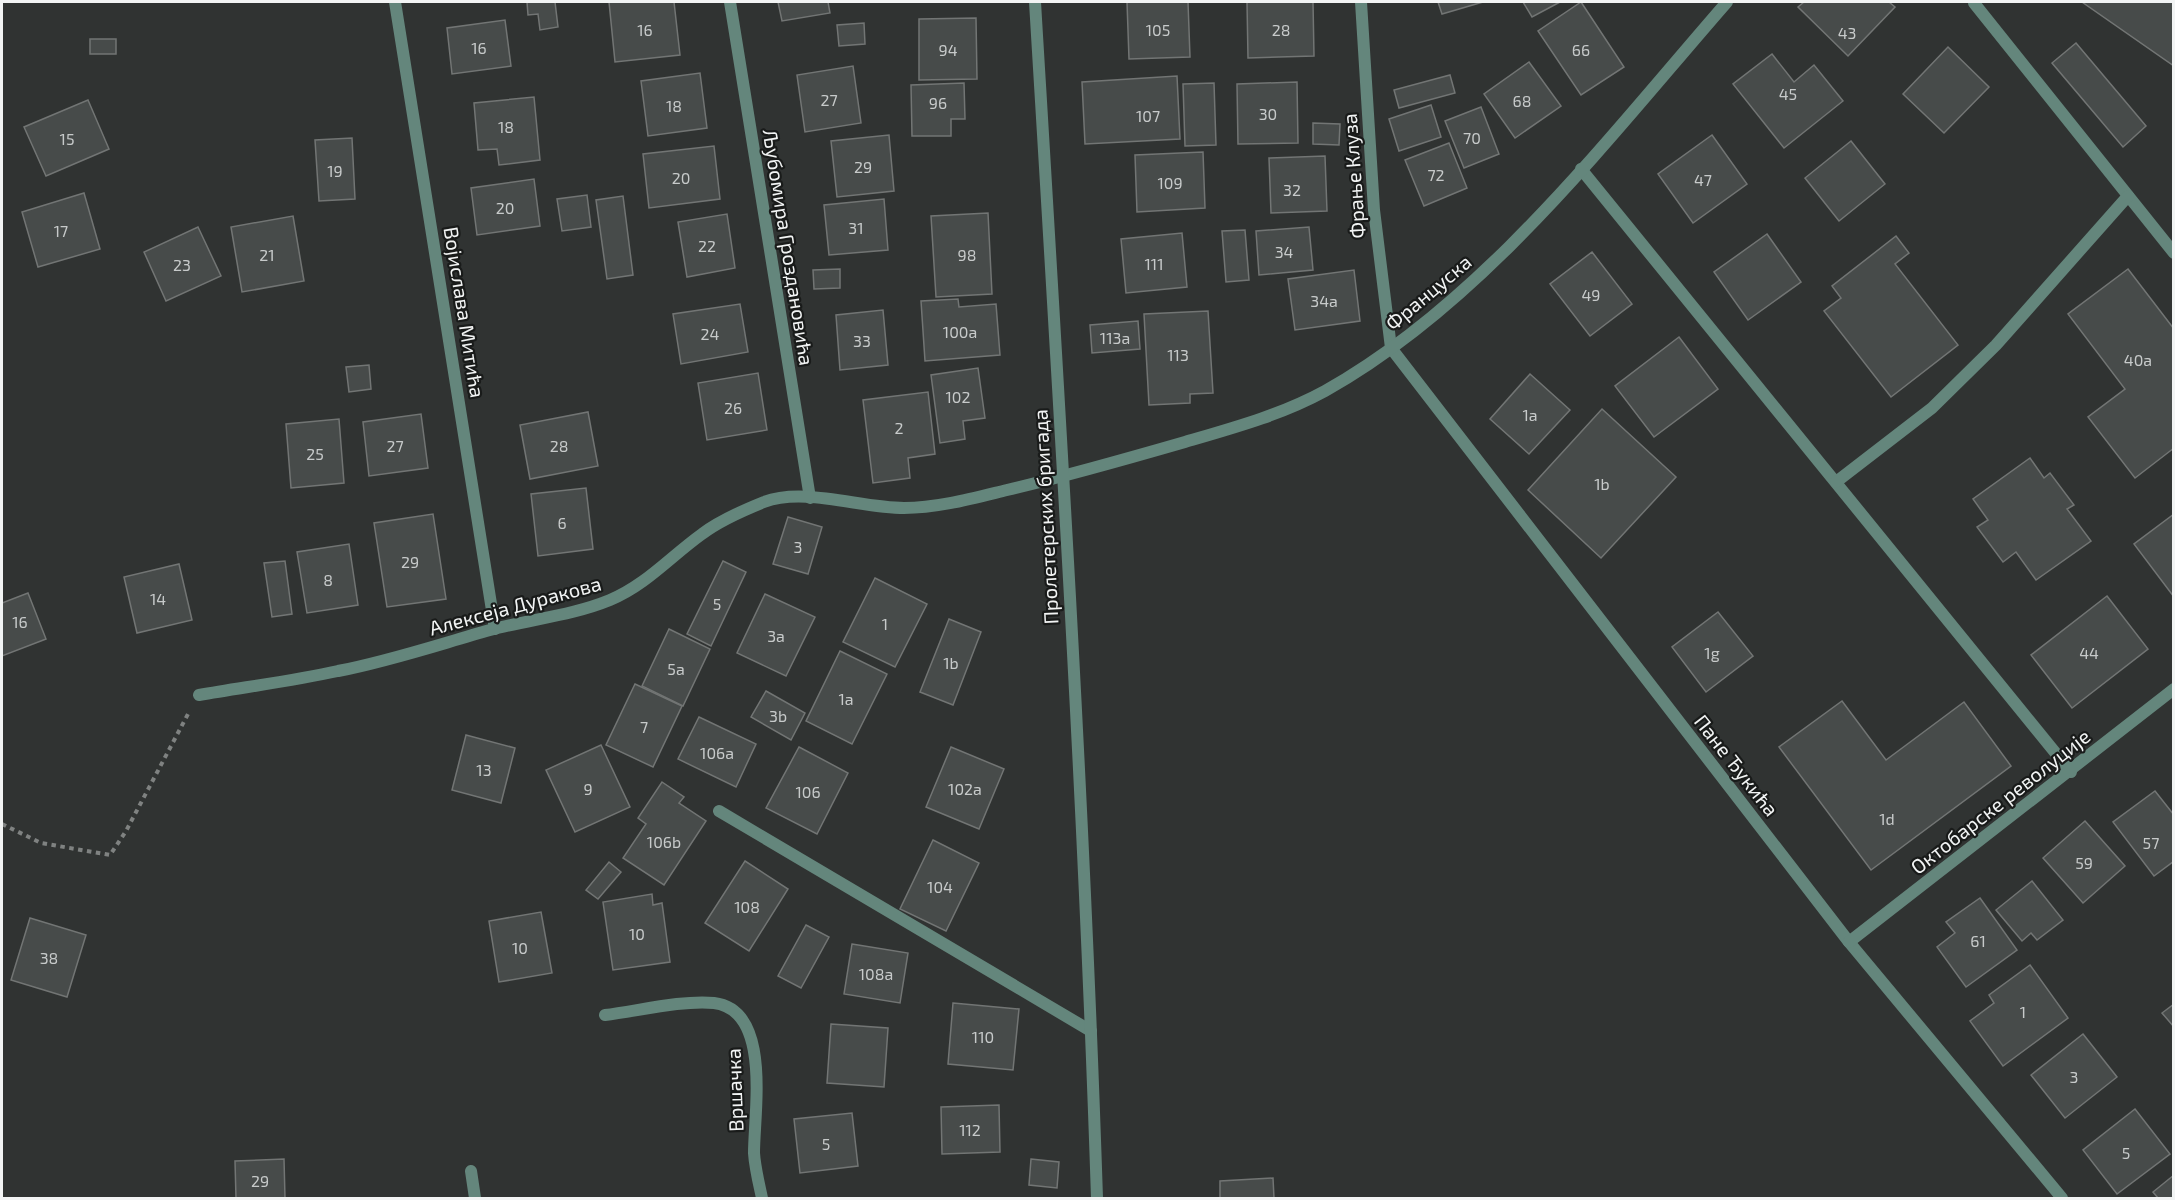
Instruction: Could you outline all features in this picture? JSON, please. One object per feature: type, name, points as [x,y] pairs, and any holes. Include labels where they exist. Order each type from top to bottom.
[{"type":"street","name":"Војислава Митића","points":[[395,2],[495,629]]},
{"type":"street","name":"Љубомира Гроздановића","points":[[730,2],[810,498]]},
{"type":"street","name":"Пролетерских бригада","points":[[1035,2],[1063,477],[1091,1031],[1097,1198]]},
{"type":"street","name":"Фрање Клуза","points":[[1361,2],[1374,210],[1391,348]]},
{"type":"street","name":"Француска","points":[[1063,477],[1272,416],[1326,391],[1391,348],[1463,293],[1581,169],[1727,2]]},
{"type":"street","points":[[1974,3],[2174,253]]},
{"type":"street","points":[[1581,169],[2071,772]]},
{"type":"street","points":[[1836,482],[1932,408],[1988,353],[2128,196]]},
{"type":"street","name":"Пане Ђукића","points":[[1391,348],[1849,942],[2062,1198]]},
{"type":"street","name":"Алексеја Дуракова","points":[[199,695],[340,671],[495,629],[568,614],[606,602],[630,591],[657,572],[707,530],[765,502],[784,497],[906,508],[949,503],[1063,477]]},
{"type":"street","name":"Октобарске револуције","points":[[1849,942],[2071,772],[2174,689]]},
{"type":"street","points":[[719,811],[1091,1031]]},
{"type":"street","name":"Вршачка","points":[[604,1015],[686,1004],[714,1003],[727,1006],[738,1013],[748,1025],[753,1039],[757,1106],[754,1155],[762,1198]]},
{"type":"street","points":[[471,1171],[475,1198]]},
{"type":"path","points":[[2,824],[41,843],[110,855],[126,831],[199,695]]},
{"type":"building","points":[[527,2],[555,2],[558,27],[540,30],[538,14],[528,15]]},
{"type":"building","points":[[609,2],[674,2],[680,55],[615,62]]},
{"type":"building","points":[[778,2],[828,2],[830,13],[782,21]]},
{"type":"building","points":[[1127,2],[1188,2],[1190,57],[1129,59]]},
{"type":"building","points":[[1247,2],[1313,2],[1314,56],[1248,58]]},
{"type":"building","points":[[1438,2],[1483,2],[1442,14]]},
{"type":"building","points":[[1523,2],[1560,2],[1532,17]]},
{"type":"building","points":[[1581,2],[1624,67],[1581,95],[1538,31]]},
{"type":"building","points":[[1804,2],[1889,2],[1895,7],[1848,56],[1798,7]]},
{"type":"building","points":[[2082,2],[2174,2],[2174,66]]},
{"type":"building","points":[[976,18],[977,79],[919,80],[919,19]]},
{"type":"building","points":[[505,20],[511,66],[452,74],[447,28]]},
{"type":"building","points":[[864,23],[865,44],[839,46],[837,25]]},
{"type":"building","points":[[90,39],[116,39],[116,54],[90,54]]},
{"type":"building","points":[[2076,43],[2146,126],[2123,147],[2052,63]]},
{"type":"building","points":[[1948,47],[1989,87],[1944,133],[1903,94]]},
{"type":"building","points":[[1772,54],[1794,82],[1814,65],[1843,101],[1784,148],[1733,84]]},
{"type":"building","points":[[1529,62],[1561,106],[1515,138],[1484,94]]},
{"type":"building","points":[[853,66],[861,123],[805,132],[797,75]]},
{"type":"building","points":[[700,73],[707,128],[648,136],[641,81]]},
{"type":"building","points":[[1450,75],[1455,93],[1399,108],[1394,90]]},
{"type":"building","points":[[1177,76],[1180,139],[1085,144],[1082,82]]},
{"type":"building","points":[[1297,82],[1298,143],[1238,144],[1237,84]]},
{"type":"building","points":[[964,83],[965,119],[951,119],[951,136],[912,136],[911,85]]},
{"type":"building","points":[[1214,83],[1216,145],[1185,146],[1183,84]]},
{"type":"building","points":[[534,97],[540,160],[499,165],[497,149],[478,150],[474,103]]},
{"type":"building","points":[[88,100],[109,149],[46,176],[24,127]]},
{"type":"building","points":[[1431,105],[1441,137],[1399,151],[1389,119]]},
{"type":"building","points":[[1481,107],[1499,154],[1464,168],[1445,121]]},
{"type":"building","points":[[1313,123],[1340,124],[1339,145],[1313,144]]},
{"type":"building","points":[[889,135],[894,191],[837,197],[831,141]]},
{"type":"building","points":[[1712,135],[1747,184],[1693,223],[1658,174]]},
{"type":"building","points":[[352,138],[355,199],[319,201],[315,140]]},
{"type":"building","points":[[1851,141],[1885,184],[1839,221],[1805,178]]},
{"type":"building","points":[[1449,143],[1467,188],[1424,206],[1405,160]]},
{"type":"building","points":[[714,146],[720,199],[649,208],[643,154]]},
{"type":"building","points":[[1203,152],[1205,208],[1137,212],[1135,155]]},
{"type":"building","points":[[1325,156],[1327,211],[1271,213],[1269,158]]},
{"type":"building","points":[[534,179],[540,226],[477,235],[471,188]]},
{"type":"building","points":[[84,193],[100,249],[38,267],[22,212]]},
{"type":"building","points":[[587,195],[591,227],[562,231],[557,199]]},
{"type":"building","points":[[623,196],[633,275],[607,279],[596,200]]},
{"type":"building","points":[[884,199],[888,250],[829,255],[824,205]]},
{"type":"building","points":[[988,213],[992,294],[936,297],[931,216]]},
{"type":"building","points":[[727,214],[735,268],[687,277],[678,222]]},
{"type":"building","points":[[293,216],[304,281],[242,292],[231,227]]},
{"type":"building","points":[[198,227],[221,276],[166,301],[144,252]]},
{"type":"building","points":[[1309,227],[1313,270],[1259,275],[1256,231]]},
{"type":"building","points":[[1245,230],[1249,280],[1226,282],[1222,231]]},
{"type":"building","points":[[1182,233],[1187,287],[1126,293],[1121,239]]},
{"type":"building","points":[[1767,234],[1801,282],[1748,320],[1714,272]]},
{"type":"building","points":[[1896,236],[1909,253],[1895,264],[1958,345],[1891,397],[1824,311],[1841,298],[1832,286]]},
{"type":"building","points":[[1592,252],[1632,304],[1590,336],[1550,284]]},
{"type":"building","points":[[840,269],[840,288],[814,289],[813,270]]},
{"type":"building","points":[[2128,269],[2174,329],[2174,448],[2135,478],[2088,417],[2125,389],[2068,314]]},
{"type":"building","points":[[1354,270],[1360,321],[1295,330],[1288,279]]},
{"type":"building","points":[[958,299],[959,307],[996,304],[1000,355],[925,361],[921,301]]},
{"type":"building","points":[[740,304],[748,352],[681,364],[673,314]]},
{"type":"building","points":[[883,310],[888,365],[840,370],[836,315]]},
{"type":"building","points":[[1208,311],[1213,393],[1190,394],[1190,403],[1149,405],[1144,314]]},
{"type":"building","points":[[1138,321],[1140,349],[1092,353],[1090,325]]},
{"type":"building","points":[[1679,337],[1718,389],[1654,437],[1615,386]]},
{"type":"building","points":[[369,365],[371,389],[349,392],[346,367]]},
{"type":"building","points":[[978,368],[985,418],[963,421],[965,439],[940,443],[931,375]]},
{"type":"building","points":[[758,373],[767,430],[707,440],[698,383]]},
{"type":"building","points":[[1530,374],[1570,410],[1529,454],[1490,419]]},
{"type":"building","points":[[928,392],[935,454],[908,458],[910,478],[873,483],[863,400]]},
{"type":"building","points":[[1602,409],[1676,477],[1601,558],[1528,490]]},
{"type":"building","points":[[588,412],[598,466],[530,479],[520,425]]},
{"type":"building","points":[[421,414],[428,468],[369,476],[363,422]]},
{"type":"building","points":[[339,419],[344,483],[291,488],[286,424]]},
{"type":"building","points":[[2030,458],[2044,478],[2050,473],[2074,505],[2067,509],[2091,541],[2036,580],[2016,552],[2003,562],[1977,527],[1988,520],[1973,499]]},
{"type":"building","points":[[586,488],[593,549],[538,556],[531,494]]},
{"type":"building","points":[[433,514],[446,599],[387,607],[374,523]]},
{"type":"building","points":[[2174,514],[2174,597],[2134,544]]},
{"type":"building","points":[[788,517],[822,527],[808,574],[773,564]]},
{"type":"building","points":[[349,544],[358,605],[307,613],[297,552]]},
{"type":"building","points":[[285,561],[292,614],[272,617],[264,563]]},
{"type":"building","points":[[723,561],[746,572],[711,646],[687,634]]},
{"type":"building","points":[[179,564],[192,620],[137,633],[124,577]]},
{"type":"building","points":[[875,578],[927,604],[895,667],[843,642]]},
{"type":"building","points":[[28,593],[46,639],[2,656],[2,603]]},
{"type":"building","points":[[765,594],[815,617],[786,676],[737,653]]},
{"type":"building","points":[[2107,596],[2148,649],[2072,708],[2031,655]]},
{"type":"building","points":[[1718,612],[1753,656],[1706,692],[1672,647]]},
{"type":"building","points":[[949,619],[981,632],[953,705],[920,692]]},
{"type":"building","points":[[669,629],[710,649],[683,706],[642,686]]},
{"type":"building","points":[[840,651],[887,674],[852,744],[806,721]]},
{"type":"building","points":[[635,684],[682,706],[653,767],[606,745]]},
{"type":"building","points":[[766,691],[805,713],[791,740],[751,717]]},
{"type":"building","points":[[1842,701],[1886,760],[1964,702],[2011,766],[1871,870],[1779,747]]},
{"type":"building","points":[[699,717],[756,744],[736,787],[678,759]]},
{"type":"building","points":[[466,735],[515,748],[501,803],[452,790]]},
{"type":"building","points":[[601,745],[630,807],[575,832],[546,770]]},
{"type":"building","points":[[799,747],[848,773],[817,834],[766,808]]},
{"type":"building","points":[[951,747],[1004,769],[979,829],[926,807]]},
{"type":"building","points":[[662,782],[684,797],[679,803],[706,821],[664,885],[623,858],[646,824],[638,818]]},
{"type":"building","points":[[2155,791],[2174,815],[2174,861],[2154,876],[2113,822]]},
{"type":"building","points":[[2085,821],[2125,866],[2083,903],[2043,858]]},
{"type":"building","points":[[933,840],[979,863],[946,931],[900,909]]},
{"type":"building","points":[[745,861],[788,889],[749,951],[705,923]]},
{"type":"building","points":[[609,862],[621,872],[598,899],[586,890]]},
{"type":"building","points":[[2032,881],[2063,920],[2037,940],[2031,933],[2022,941],[1996,910]]},
{"type":"building","points":[[652,894],[653,905],[662,903],[670,962],[613,970],[603,902]]},
{"type":"building","points":[[1980,898],[2017,950],[1966,987],[1937,947],[1955,933],[1946,922]]},
{"type":"building","points":[[541,912],[552,973],[499,982],[489,921]]},
{"type":"building","points":[[30,918],[86,935],[67,997],[11,980]]},
{"type":"building","points":[[806,925],[829,937],[801,988],[778,976]]},
{"type":"building","points":[[852,944],[908,953],[900,1003],[844,994]]},
{"type":"building","points":[[2030,965],[2068,1018],[2003,1066],[1970,1021],[1994,1003],[1989,995]]},
{"type":"building","points":[[953,1003],[1019,1009],[1013,1070],[948,1064]]},
{"type":"building","points":[[2174,1004],[2174,1027],[2162,1013]]},
{"type":"building","points":[[831,1024],[888,1028],[884,1087],[827,1083]]},
{"type":"building","points":[[2083,1034],[2117,1077],[2065,1118],[2031,1075]]},
{"type":"building","points":[[999,1105],[1000,1152],[942,1154],[941,1107]]},
{"type":"building","points":[[2135,1109],[2170,1154],[2117,1194],[2083,1150]]},
{"type":"building","points":[[852,1113],[858,1166],[800,1173],[794,1119]]},
{"type":"building","points":[[284,1159],[285,1198],[236,1198],[235,1161]]},
{"type":"building","points":[[1031,1159],[1059,1162],[1057,1188],[1029,1185]]},
{"type":"building","points":[[2174,1175],[2174,1198],[2158,1198],[2153,1192]]},
{"type":"building","points":[[1273,1178],[1274,1198],[1220,1198],[1220,1181]]}]
